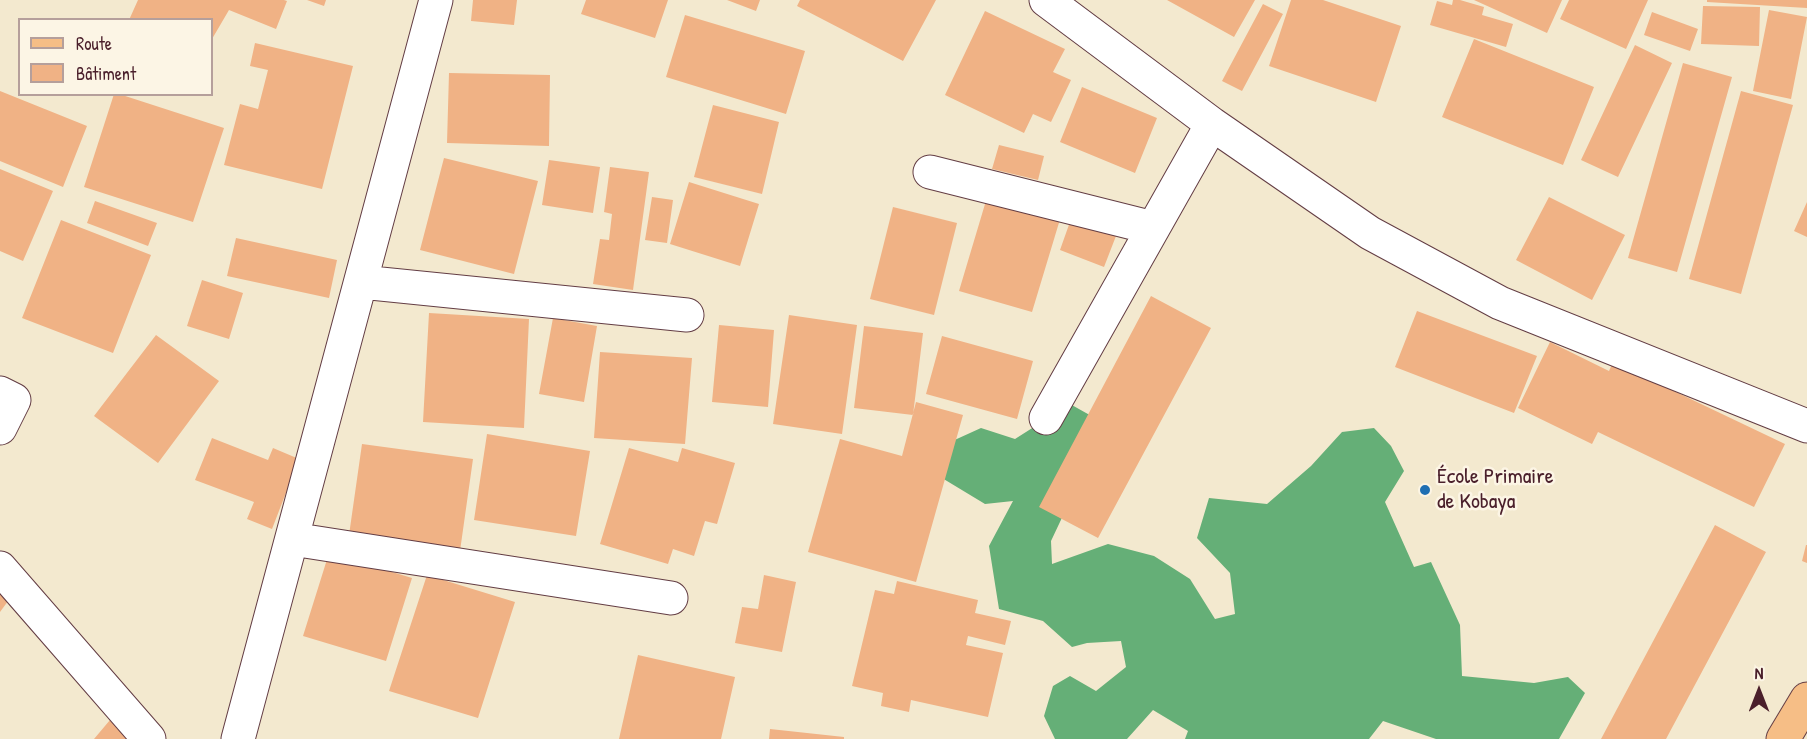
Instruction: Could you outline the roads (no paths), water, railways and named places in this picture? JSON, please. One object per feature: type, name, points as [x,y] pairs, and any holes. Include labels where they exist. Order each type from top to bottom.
[{"type":"main road","points":[[1783,739],[1807,699]]},
{"type":"street","points":[[238,739],[436,0]]},
{"type":"street","points":[[1046,0],[1212,124],[1370,233],[1500,303],[1807,426]]},
{"type":"street","points":[[1046,418],[1212,124]]},
{"type":"street","points":[[930,172],[1153,228]]},
{"type":"street","points":[[361,282],[687,315]]},
{"type":"street","points":[[0,393],[14,400],[0,428]]},
{"type":"street","points":[[292,539],[671,598]]},
{"type":"street","points":[[0,568],[149,739]]},
{"type":"place","name":"École Primaire de Kobaya","points":[[1425,490]]}]
